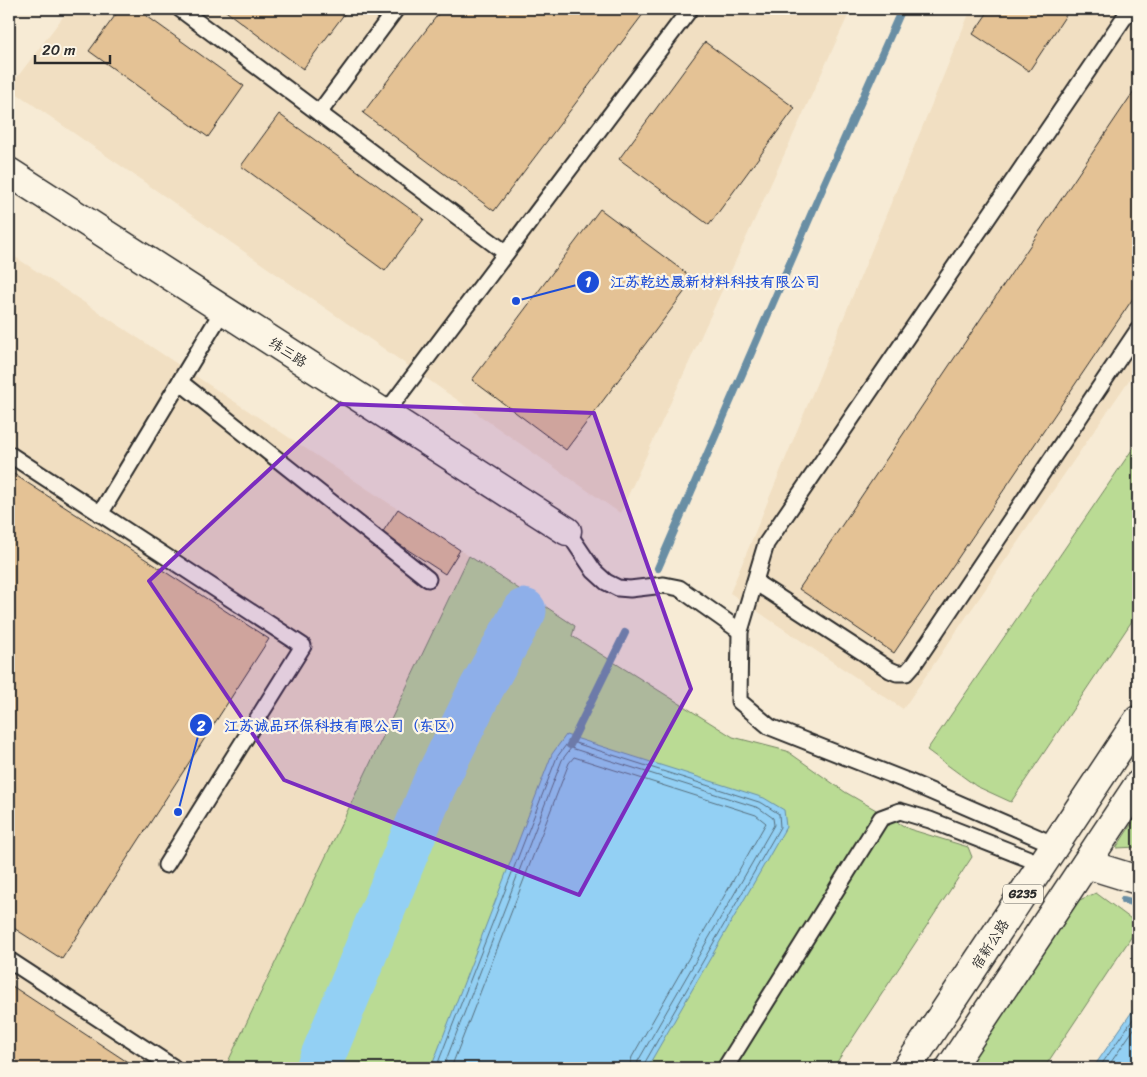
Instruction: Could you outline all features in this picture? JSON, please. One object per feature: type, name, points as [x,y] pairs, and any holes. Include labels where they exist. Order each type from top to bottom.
[{"type":"main road","name":"纬三路","points":[[9,172],[567,531]]},
{"type":"main road","name":"宿新公路","points":[[907,1068],[1138,720]]},
{"type":"main road","name":"G235","points":[[950,1068],[1138,785]]},
{"type":"main road","points":[[1086,864],[1138,880]]},
{"type":"lane","points":[[180,9],[506,253]]},
{"type":"lane","points":[[319,113],[396,9]]},
{"type":"lane","points":[[385,414],[690,9]]},
{"type":"lane","points":[[1049,855],[907,781],[770,727],[740,702],[740,631],[766,544],[1130,9]]},
{"type":"lane","points":[[100,514],[224,310]]},
{"type":"lane","points":[[754,582],[890,670],[897,673],[906,673],[914,664],[1138,330]]},
{"type":"lane","points":[[180,382],[428,579]]},
{"type":"lane","points":[[9,454],[303,646],[166,865]]},
{"type":"lane","points":[[567,531],[594,571],[606,582],[618,588],[664,585],[679,588],[740,631]]},
{"type":"lane","points":[[725,1068],[880,818],[900,811],[1049,855]]},
{"type":"lane","points":[[9,960],[172,1068]]},
{"type":"highlighted area","points":[[340,404],[594,413],[691,689],[579,895],[284,780],[149,581]]},
{"type":"shaded area","points":[[69,9],[851,9],[620,513],[9,88]]},
{"type":"shaded area","points":[[971,9],[1138,9],[1138,367],[903,709],[730,593]]},
{"type":"shaded area","points":[[9,253],[469,556],[225,1068],[9,1068]]},
{"type":"green space","points":[[1138,441],[1138,612],[1011,802],[976,786],[927,750]]},
{"type":"green space","points":[[469,556],[575,626],[572,636],[733,737],[787,751],[845,792],[909,829],[968,847],[972,857],[833,1068],[225,1068]]},
{"type":"green space","points":[[1138,814],[1138,847],[1116,848]]},
{"type":"green space","points":[[1096,893],[1138,924],[1138,927],[1044,1068],[967,1068],[1077,901]]},
{"type":"water","points":[[566,735],[764,798],[784,810],[786,827],[647,1068],[431,1068],[552,754]]},
{"type":"water","points":[[1138,1003],[1138,1068],[1093,1068]]},
{"type":"building","points":[[120,9],[137,9],[244,86],[208,137],[89,51]]},
{"type":"building","points":[[223,9],[348,9],[303,69]]},
{"type":"building","points":[[442,9],[647,9],[494,211],[363,113]]},
{"type":"building","points":[[990,9],[1070,9],[1029,71],[973,34]]},
{"type":"building","points":[[705,42],[795,108],[709,225],[619,159]]},
{"type":"building","points":[[1138,85],[1138,291],[894,653],[799,589]]},
{"type":"building","points":[[279,114],[424,219],[385,271],[241,166]]},
{"type":"building","points":[[600,209],[694,279],[566,450],[472,380]]},
{"type":"building","points":[[9,471],[269,639],[62,959],[9,925]]},
{"type":"building","points":[[398,509],[460,550],[445,574],[382,533]]},
{"type":"building","points":[[9,984],[135,1067],[9,1068]]},
{"type":"waterway","points":[[658,568],[902,9]]},
{"type":"waterway","points":[[318,1068],[434,785],[480,691],[524,611]]},
{"type":"waterway","points":[[570,745],[625,633]]},
{"type":"waterway","points":[[1124,900],[1138,904]]},
{"type":"place","name":"江苏乾达晟新材料科技有限公司","points":[[516,301]]},
{"type":"place","name":"江苏诚品环保科技有限公司（东区）","points":[[178,812]]}]
